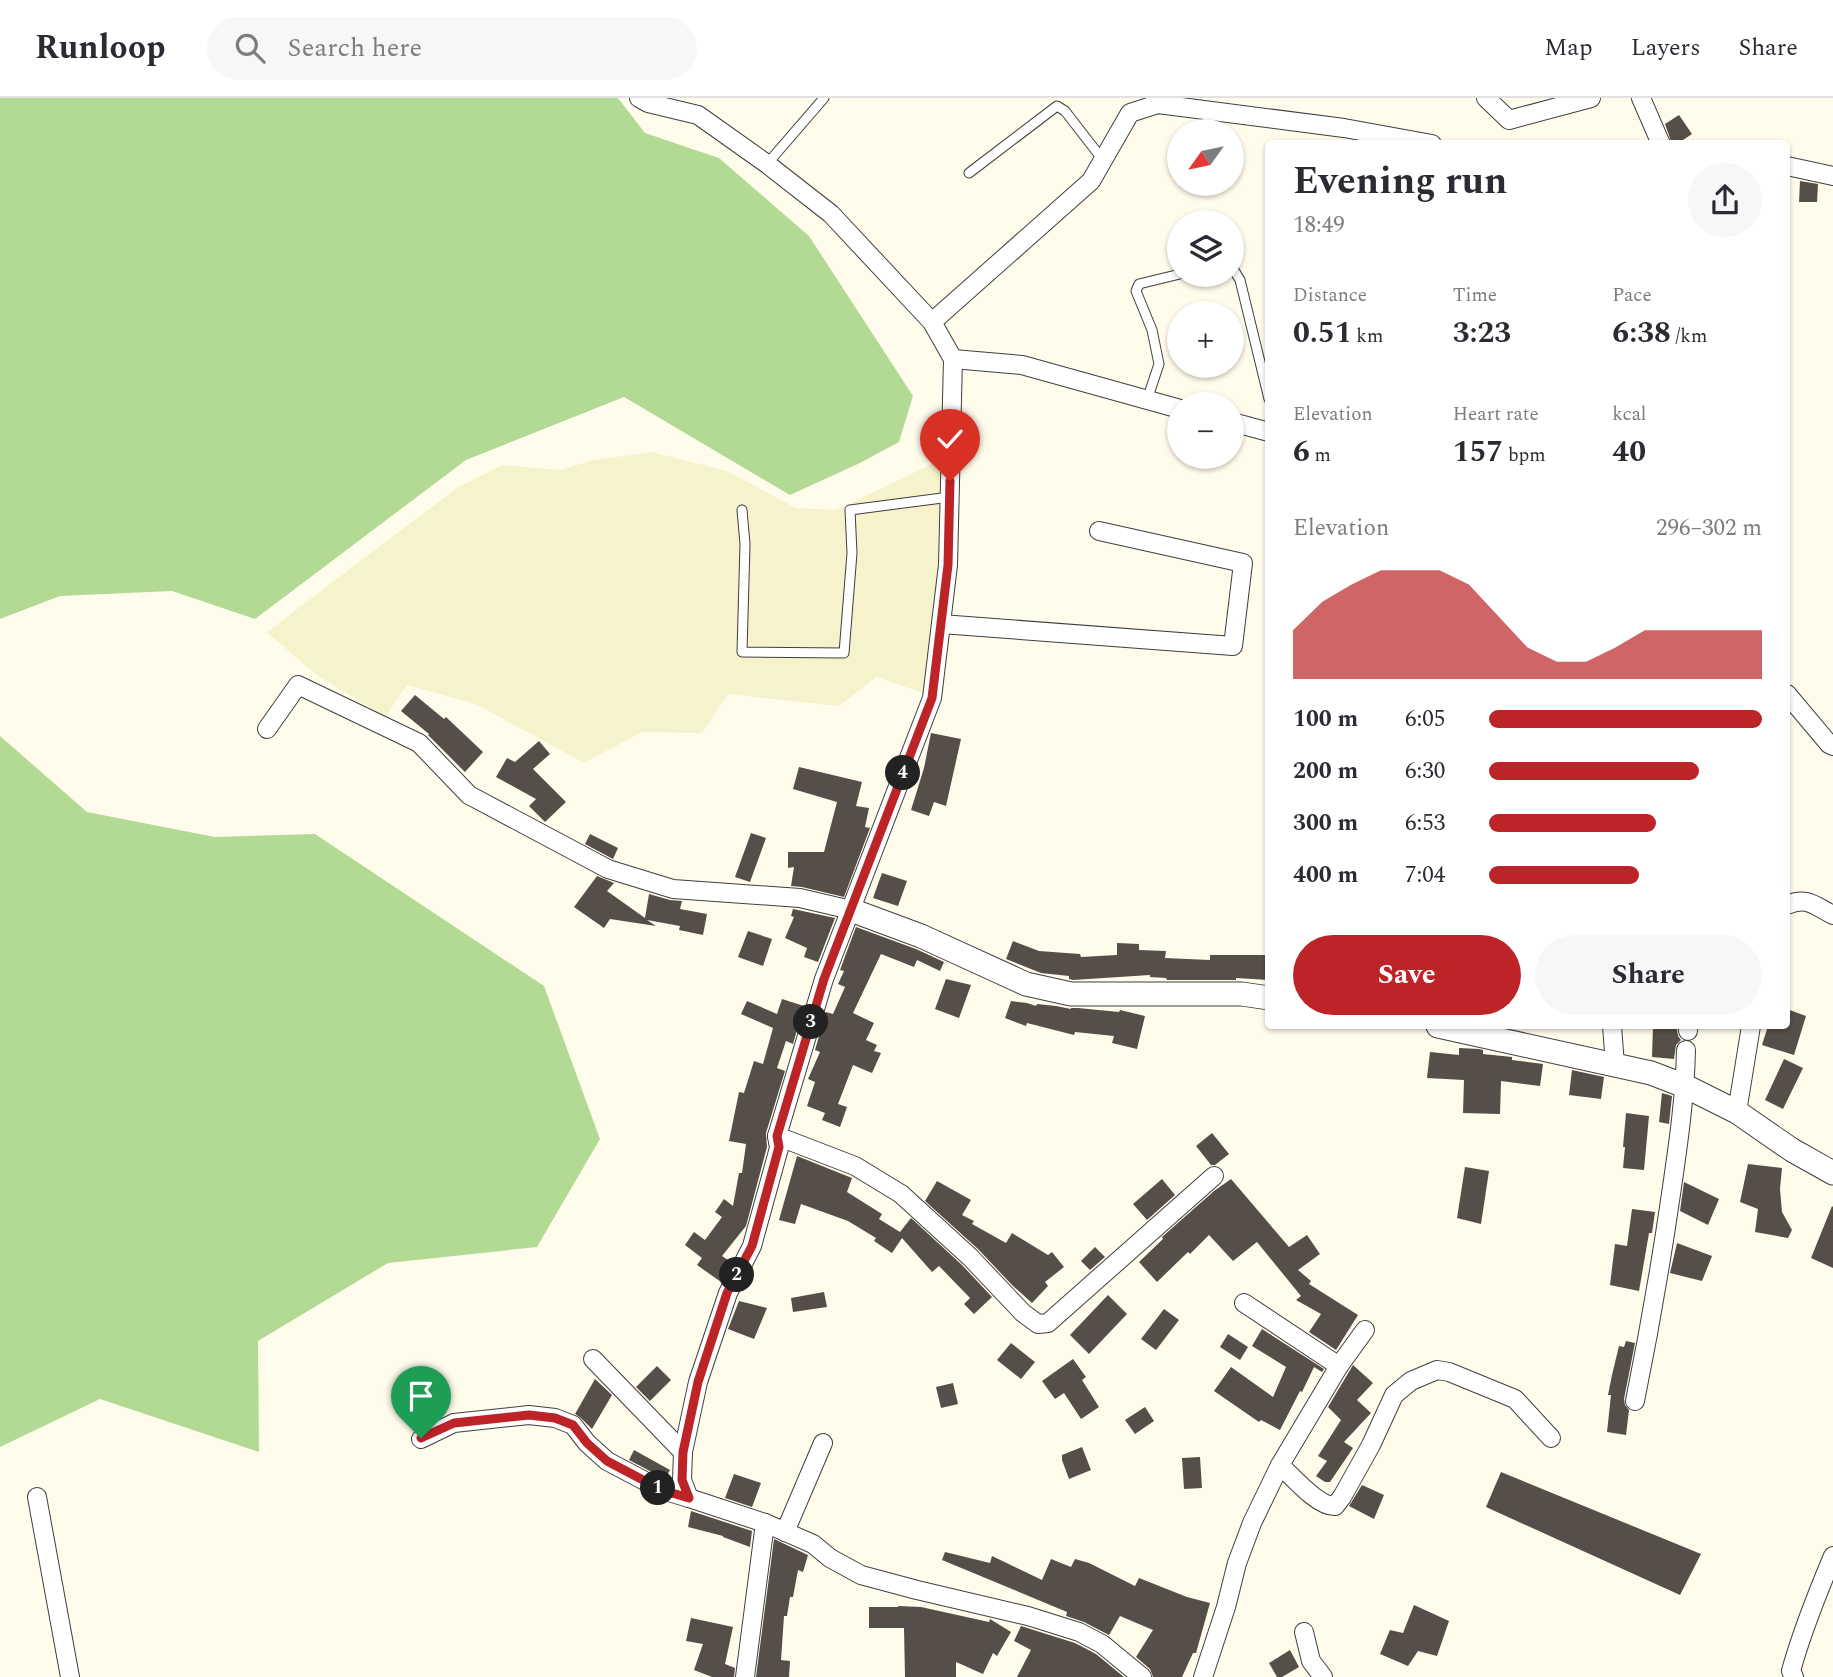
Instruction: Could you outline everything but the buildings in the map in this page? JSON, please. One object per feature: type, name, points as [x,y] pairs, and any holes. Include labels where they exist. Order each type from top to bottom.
[{"type":"street","points":[[639,98],[648,103],[698,115],[831,214],[932,322],[953,359],[948,565],[932,698],[824,979],[777,1136],[779,1147],[752,1246],[727,1293],[698,1382],[683,1452],[682,1480],[689,1498]]},
{"type":"street","points":[[1486,98],[1509,120],[1591,98]]},
{"type":"street","points":[[1641,98],[1659,140]]},
{"type":"street","points":[[932,322],[1091,181],[1130,113],[1174,102],[1411,140]]},
{"type":"street","points":[[1790,167],[1833,176]]},
{"type":"street","points":[[953,359],[1022,365],[1167,405]]},
{"type":"street","points":[[1244,425],[1265,431]]},
{"type":"street","points":[[941,624],[1233,646],[1243,563],[1099,531]]},
{"type":"street","points":[[267,729],[298,685],[419,743],[469,795],[608,869],[673,889],[800,898],[851,910],[920,936],[1026,984],[1071,994],[1242,994],[1265,997]]},
{"type":"street","points":[[1790,698],[1833,746]]},
{"type":"street","points":[[1790,903],[1805,900],[1833,915]]},
{"type":"street","points":[[1451,1029],[1651,1073],[1685,1086],[1737,1112],[1833,1173]]},
{"type":"street","points":[[1612,1029],[1615,1065]]},
{"type":"street","points":[[1737,1112],[1751,1029]]},
{"type":"street","points":[[1635,1401],[1651,1323],[1685,1086],[1686,1050]]},
{"type":"street","points":[[777,1136],[855,1166],[901,1194],[970,1257],[1023,1313],[1038,1324],[1048,1324],[1213,1177]]},
{"type":"street","points":[[1244,1304],[1339,1366]]},
{"type":"street","points":[[1203,1677],[1237,1563],[1252,1523],[1280,1465],[1339,1366],[1365,1330]]},
{"type":"street","points":[[593,1359],[683,1452]]},
{"type":"street","points":[[1280,1465],[1320,1502],[1329,1507],[1335,1506],[1371,1445],[1394,1395],[1411,1381],[1437,1370],[1449,1371],[1515,1399],[1551,1438]]},
{"type":"street","points":[[421,1438],[454,1423],[529,1415],[555,1418],[573,1425],[587,1443],[607,1461],[662,1490],[765,1523],[813,1544],[830,1558],[861,1575],[1028,1616],[1079,1632],[1102,1644],[1142,1677]]},
{"type":"street","points":[[785,1532],[823,1444]]},
{"type":"street","points":[[37,1497],[70,1677]]},
{"type":"street","points":[[745,1677],[765,1523]]},
{"type":"street","points":[[1794,1677],[1791,1671],[1810,1610],[1833,1556]]},
{"type":"street","points":[[1304,1632],[1311,1661],[1323,1677]]},
{"type":"lane","points":[[767,164],[824,98]]},
{"type":"lane","points":[[969,173],[1057,106],[1065,111],[1103,160]]},
{"type":"lane","points":[[1147,400],[1159,364],[1152,330],[1136,291],[1139,284],[1167,277]]},
{"type":"lane","points":[[1242,287],[1265,383]]},
{"type":"lane","points":[[742,510],[745,544],[742,652],[844,653],[852,553],[850,510],[950,497]]},
{"type":"shaded area","points":[[652,452],[727,471],[796,508],[836,510],[951,455],[932,696],[876,677],[839,706],[728,694],[702,733],[642,732],[584,763],[476,704],[407,685],[385,717],[314,673],[267,632],[457,488],[503,465],[560,470],[594,460]]},
{"type":"green space","points":[[0,98],[618,98],[645,133],[719,158],[809,236],[913,396],[899,442],[790,495],[624,397],[466,460],[255,619],[172,591],[60,596],[0,619]]},
{"type":"green space","points":[[0,736],[87,812],[215,837],[315,834],[544,986],[600,1139],[537,1247],[388,1263],[258,1341],[259,1452],[100,1399],[0,1447]]},
{"type":"route","points":[[421,1438],[454,1423],[529,1415],[555,1418],[573,1425],[587,1443],[607,1461],[662,1490],[689,1498],[682,1480],[683,1452],[698,1382],[727,1293],[752,1246],[779,1147],[777,1136],[824,979],[932,698],[948,565],[950,481]]}]
